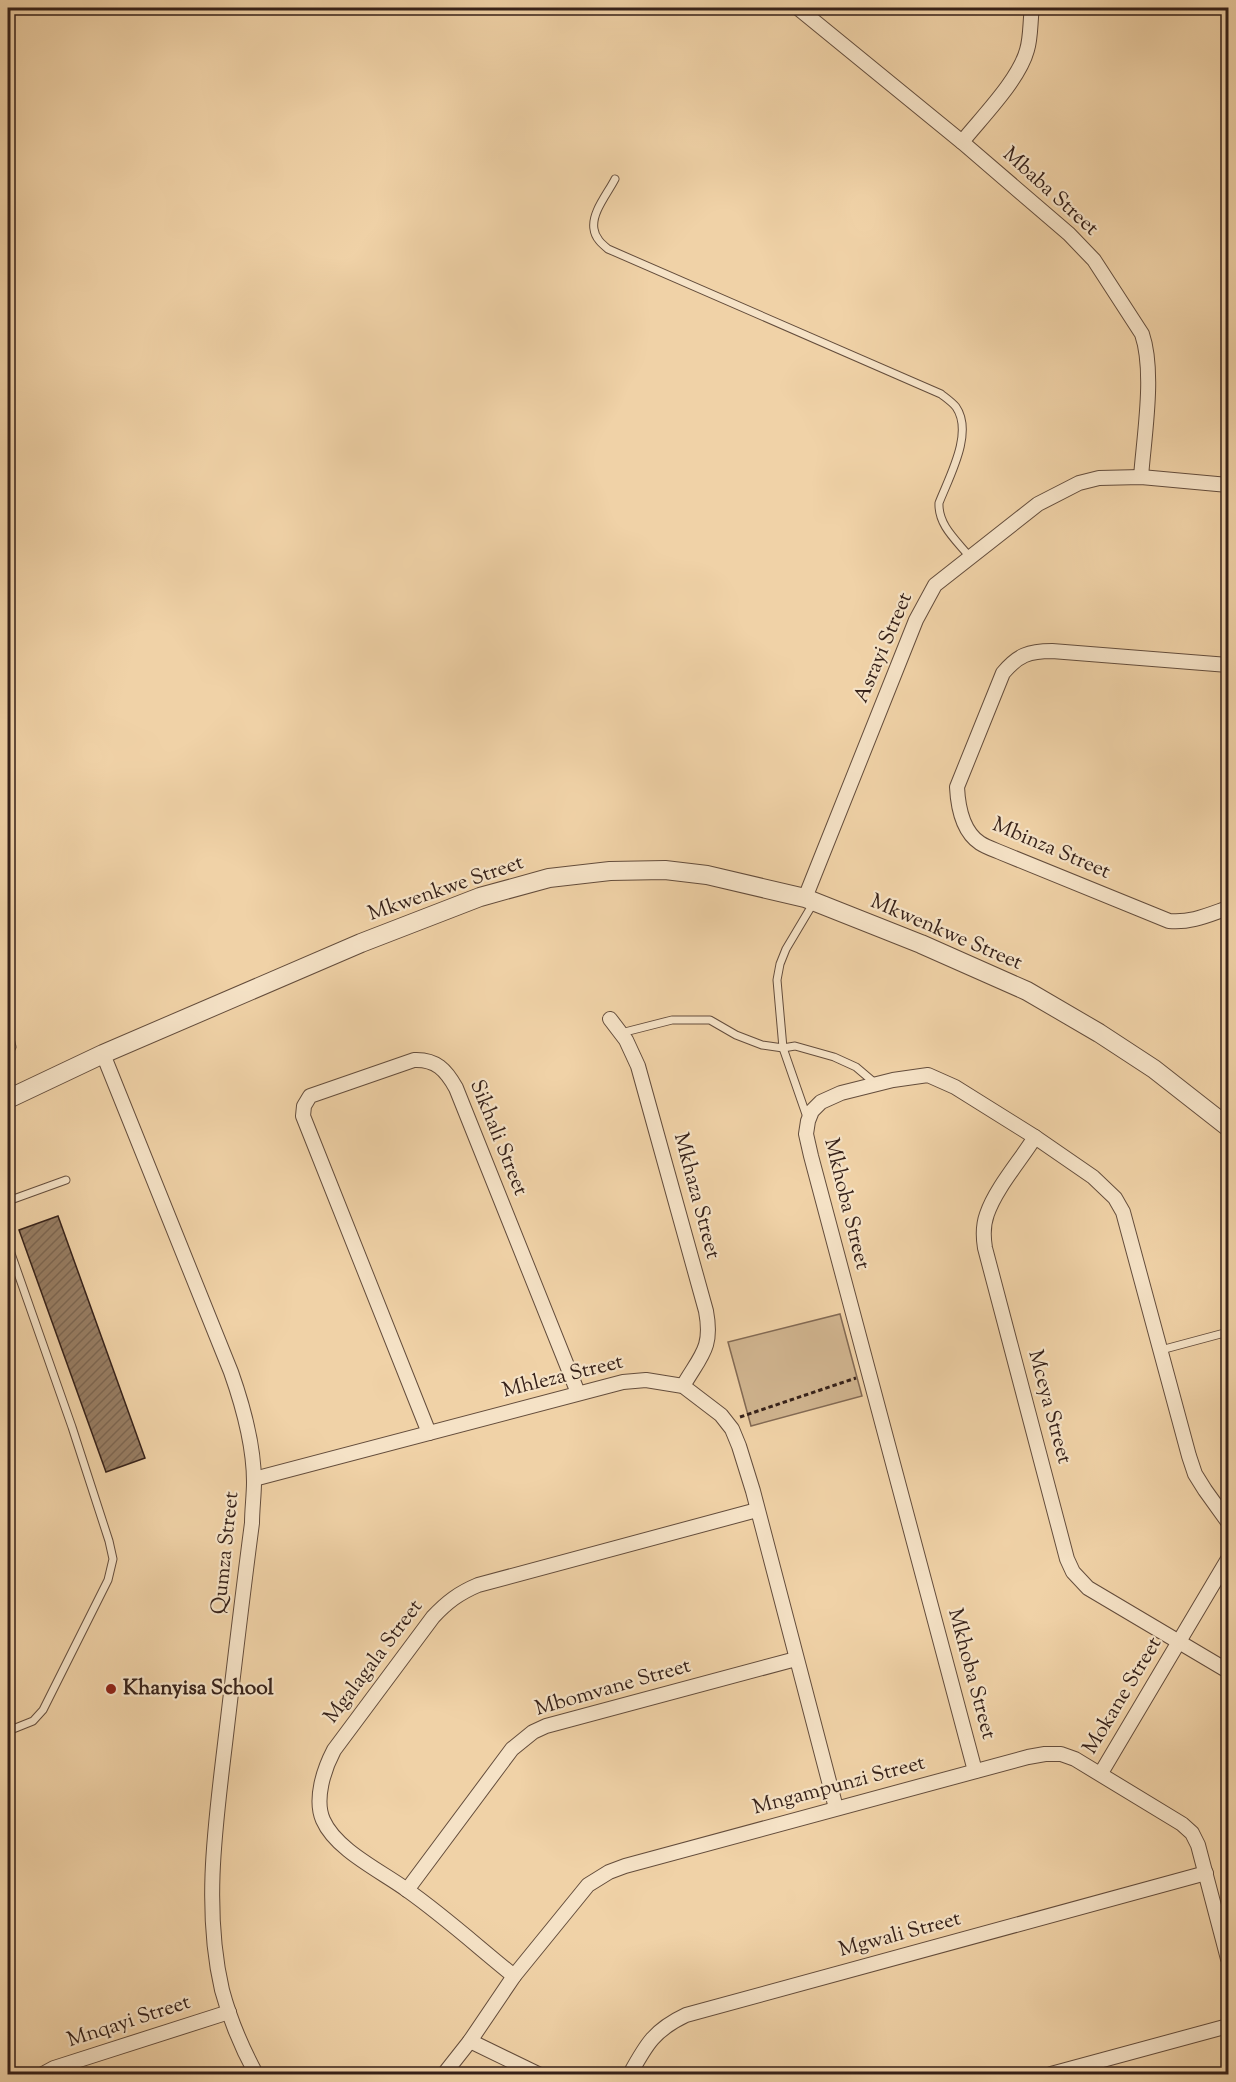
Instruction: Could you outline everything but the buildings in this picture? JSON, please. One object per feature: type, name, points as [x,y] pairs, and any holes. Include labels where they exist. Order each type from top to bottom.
[{"type":"street","name":"Mbaba Street","points":[[798,8],[962,142],[1082,246],[1094,260],[1142,334],[1148,358],[1141,477]]},
{"type":"street","points":[[962,142],[1016,75],[1024,60],[1028,47],[1032,8]]},
{"type":"street","name":"Asrayi Street","points":[[810,900],[926,599],[934,585],[1038,504],[1079,483],[1099,478],[1141,477],[1228,485]]},
{"type":"street","name":"Mbinza Street","points":[[1228,665],[1052,651],[1027,654],[1013,661],[1003,673],[957,788],[958,804],[970,834],[980,843],[1002,853],[1169,921],[1197,920],[1228,908]]},
{"type":"street","name":"Mkwenkwe Street","points":[[8,1099],[103,1054],[411,922],[480,897],[549,878],[610,871],[664,870],[707,875],[810,900],[921,944],[1027,992],[1099,1033],[1154,1069],[1228,1127]]},
{"type":"street","name":"Mkhaza Street","points":[[610,1019],[633,1052],[638,1066],[707,1318],[708,1341],[683,1386]]},
{"type":"street","name":"Qumza Street","points":[[103,1054],[239,1397],[250,1446],[254,1479],[252,1523],[212,1869],[213,1927],[218,1967],[242,2046],[256,2074]]},
{"type":"street","name":"Sikhali Street","points":[[429,1433],[303,1116],[304,1106],[310,1096],[414,1060],[427,1060],[439,1065],[448,1074],[456,1088],[578,1393]]},
{"type":"street","name":"Mkhoba Street","points":[[975,1771],[811,1156],[806,1134],[808,1121],[812,1111],[821,1102],[841,1094],[913,1076],[935,1077],[1035,1137],[1094,1178],[1116,1198],[1123,1212],[1195,1474],[1228,1522]]},
{"type":"street","name":"Mceya Street","points":[[1035,1137],[992,1203],[986,1216],[983,1233],[985,1248],[1067,1559],[1073,1572],[1088,1588],[1180,1641]]},
{"type":"street","name":"Mhleza Street","points":[[254,1479],[623,1382],[646,1380],[683,1386],[721,1415],[732,1429],[739,1446],[836,1808]]},
{"type":"street","name":"Mgalagala Street","points":[[514,1976],[407,1890],[370,1866],[337,1840],[327,1829],[320,1803],[327,1765],[334,1750],[433,1617],[448,1601],[478,1586],[757,1510]]},
{"type":"street","name":"Mokane Street","points":[[1101,1773],[1228,1559]]},
{"type":"street","name":"Mokane Street","points":[[1180,1641],[1228,1671]]},
{"type":"street","name":"Mbomvane Street","points":[[407,1890],[512,1749],[533,1732],[546,1726],[796,1659]]},
{"type":"street","name":"Mngampunzi Street","points":[[444,2074],[470,2041],[514,1976],[588,1885],[609,1872],[836,1808],[1045,1754],[1060,1754],[1075,1759],[1182,1824],[1192,1833],[1206,1873],[1228,1959]]},
{"type":"street","name":"Mgwali Street","points":[[630,2074],[647,2042],[672,2022],[686,2015],[1206,1873]]},
{"type":"street","name":"Mnqayi Street","points":[[43,2074],[54,2068],[230,2012]]},
{"type":"street","points":[[1051,2074],[1228,2026]]},
{"type":"street","points":[[470,2041],[538,2074]]},
{"type":"lane","points":[[615,179],[595,216],[594,229],[598,240],[608,249],[941,394],[956,407],[963,427],[962,440],[939,503],[939,513],[943,523],[969,556]]},
{"type":"lane","points":[[808,1121],[783,1048],[777,980],[780,964],[810,900]]},
{"type":"lane","points":[[621,1033],[672,1020],[710,1020],[736,1035],[762,1045],[783,1048],[795,1046],[834,1057],[856,1067],[877,1084]]},
{"type":"lane","points":[[8,1030],[12,1047],[8,1054]]},
{"type":"lane","points":[[8,1201],[66,1180]]},
{"type":"lane","points":[[8,1245],[72,1427],[113,1559],[108,1580],[43,1710],[33,1721],[8,1731]]},
{"type":"lane","points":[[1161,1350],[1228,1332]]},
{"type":"path","points":[[726,1422],[869,1373]]},
{"type":"shaded area","points":[[840,1314],[862,1396],[751,1426],[728,1342]]},
{"type":"place","name":"Khanyisa School","points":[[111,1689]]}]
